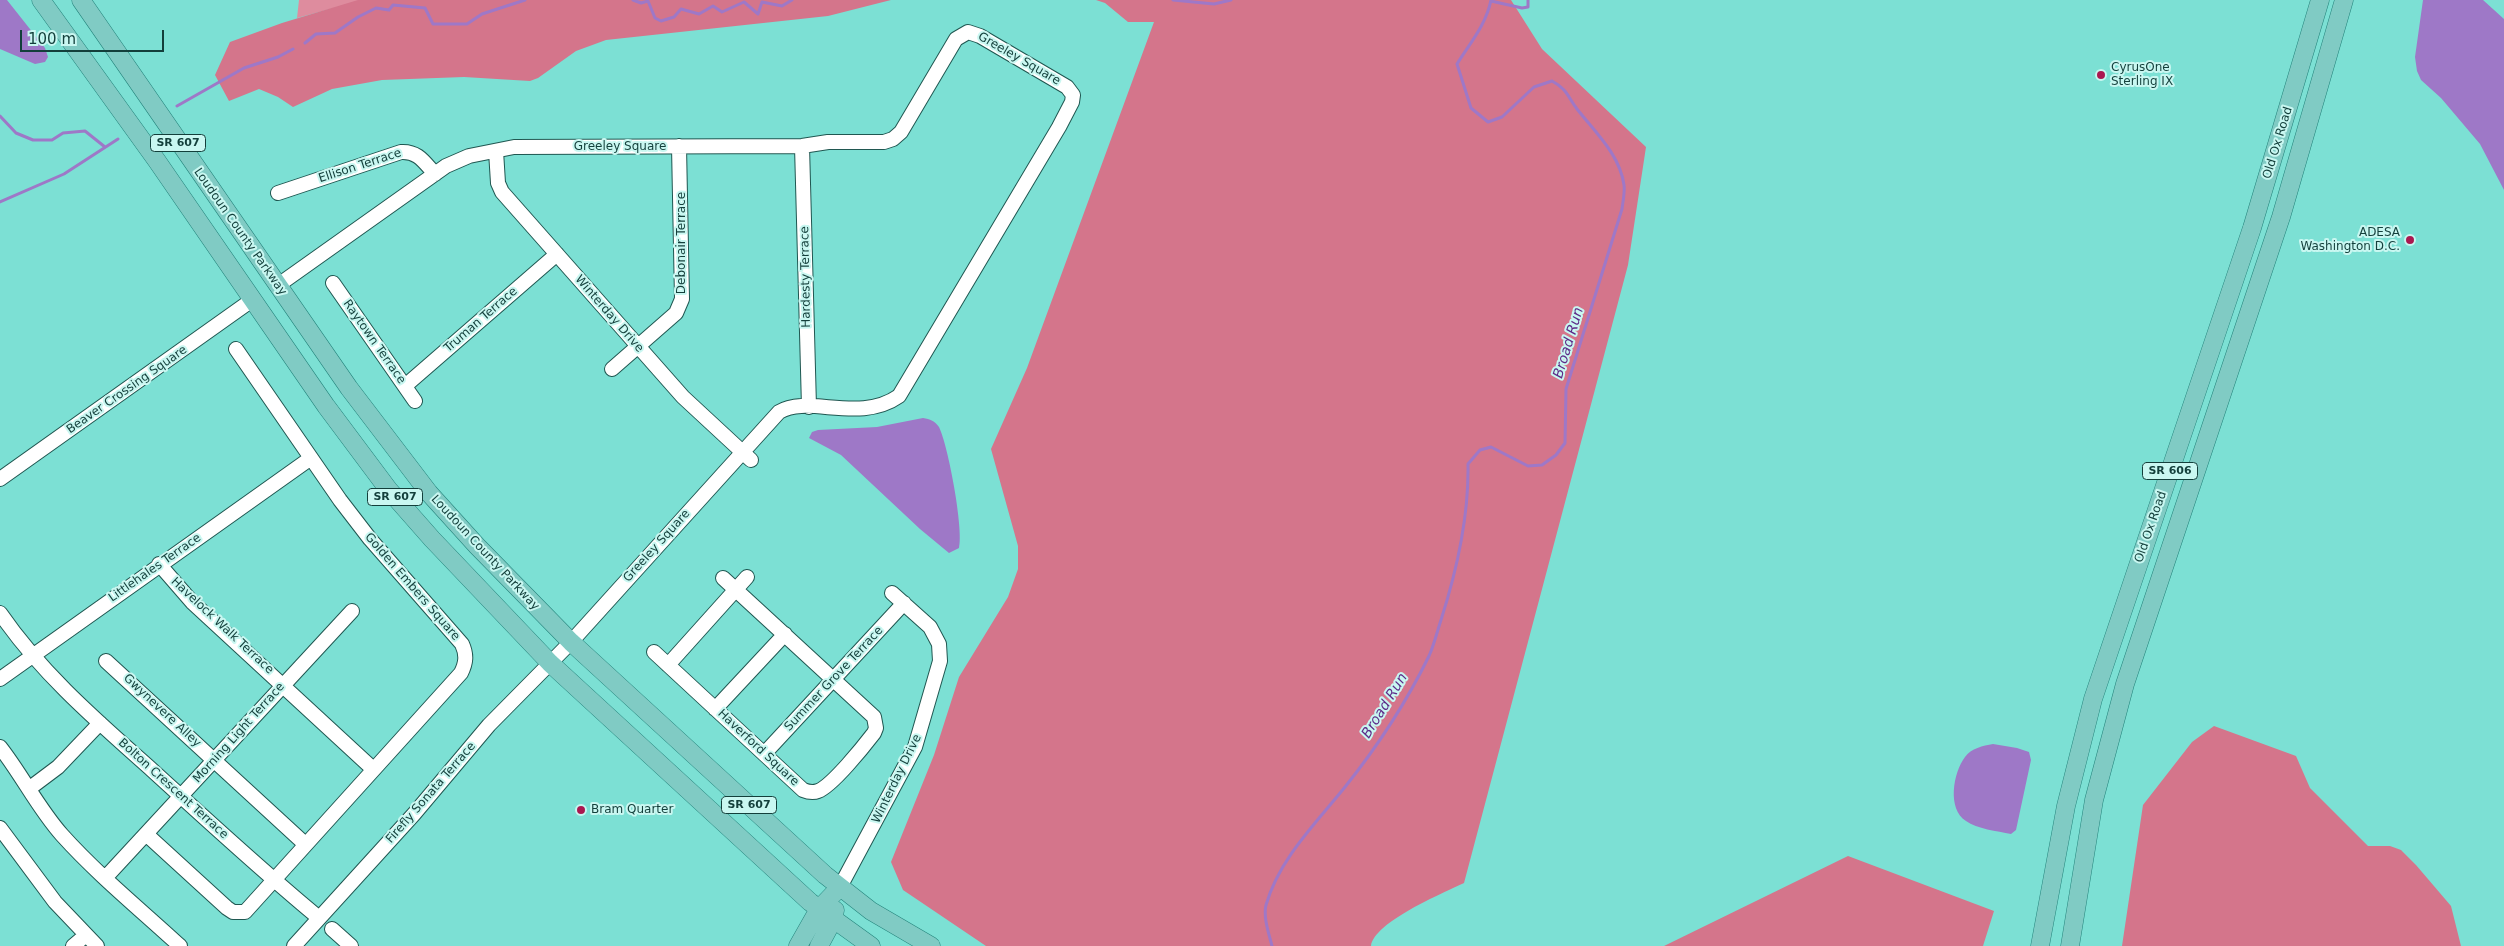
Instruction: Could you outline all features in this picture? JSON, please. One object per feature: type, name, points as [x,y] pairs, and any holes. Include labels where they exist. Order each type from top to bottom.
[{"type":"main road","name":"SR 607","points":[[41,0],[156,161],[326,406],[388,489],[472,583],[550,663],[826,914],[872,946]]},
{"type":"main road","name":"Loudoun County Parkway","points":[[80,0],[349,388],[429,493],[512,583],[571,642],[840,887],[892,925],[932,946]]},
{"type":"main road","name":"Old Ox Road","points":[[2040,946],[2066,806],[2093,699],[2252,228],[2320,0]]},
{"type":"main road","name":"Old Ox Road","points":[[2070,943],[2094,800],[2118,709],[2281,218],[2344,0]]},
{"type":"main road","points":[[818,946],[826,914],[840,887]]},
{"type":"main road","points":[[798,946],[826,914]]},
{"type":"street","name":"Greeley Square","points":[[277,286],[457,160],[514,147],[802,146],[828,142],[884,142],[893,139],[901,132],[956,38],[968,32],[980,36],[1067,87],[1073,95],[1072,102],[1059,127],[899,396],[891,402],[860,409],[845,410],[794,406],[779,412],[746,456],[571,642]]},
{"type":"street","name":"Debonair Terrace","points":[[612,369],[676,313],[682,299],[679,146]]},
{"type":"street","name":"Hardesty Terrace","points":[[802,146],[809,407]]},
{"type":"street","name":"Ellison Terrace","points":[[278,193],[401,152],[410,151],[419,155],[435,174]]},
{"type":"street","name":"Winterday Drive","points":[[496,151],[497,177],[502,192],[683,397],[746,456]]},
{"type":"street","name":"Truman Terrace","points":[[405,386],[557,254]]},
{"type":"street","name":"Raytown Terrace","points":[[333,283],[415,400]]},
{"type":"street","name":"Beaver Crossing Square","points":[[0,479],[252,300]]},
{"type":"street","name":"Golden Embers Square","points":[[146,834],[233,912],[245,912],[304,844],[460,673],[466,655],[458,639],[370,539],[311,458],[236,349]]},
{"type":"street","name":"Littlehales Terrace","points":[[0,679],[159,564],[311,458]]},
{"type":"street","name":"Havelock Walk Terrace","points":[[159,564],[192,602],[374,769]]},
{"type":"street","points":[[668,665],[747,577]]},
{"type":"street","name":"Haverford Square","points":[[654,652],[803,790],[809,793],[823,788],[834,778],[871,738],[876,728],[871,713],[723,578]]},
{"type":"street","name":"Winterday Drive","points":[[840,887],[915,746],[935,683],[940,660],[939,644],[930,627],[892,593]]},
{"type":"street","name":"Summer Grove Terrace","points":[[764,754],[904,603]]},
{"type":"street","name":"Morning Light Terrace","points":[[106,877],[352,611]]},
{"type":"street","points":[[0,613],[31,655]]},
{"type":"street","points":[[715,709],[785,634]]},
{"type":"street","name":"Firefly Sonata Terrace","points":[[294,946],[414,814],[489,725],[571,642]]},
{"type":"street","name":"Bolton Crescent Terrace","points":[[31,655],[65,692],[273,880],[319,918]]},
{"type":"street","name":"Gwynevere Alley","points":[[106,661],[304,844]]},
{"type":"street","points":[[30,788],[58,767],[100,722]]},
{"type":"street","points":[[0,747],[30,788],[45,814],[63,835],[180,946]]},
{"type":"street","points":[[0,828],[56,902],[97,946]]},
{"type":"street","points":[[332,929],[351,946]]},
{"type":"street","points":[[73,946],[86,935]]},
{"type":"shaded area","points":[[0,0],[7,0],[45,48],[48,57],[45,62],[35,64],[0,49]]},
{"type":"shaded area","points":[[299,0],[363,0],[297,18]]},
{"type":"shaded area","points":[[358,0],[891,0],[828,16],[606,40],[576,51],[538,78],[530,81],[464,77],[382,80],[332,89],[293,107],[278,97],[259,89],[229,101],[215,75],[230,42],[282,23]]},
{"type":"shaded area","points":[[1096,0],[1511,0],[1542,49],[1646,147],[1628,265],[1464,883],[1396,918],[1375,937],[1371,946],[986,946],[903,890],[891,862],[934,755],[959,677],[1008,597],[1018,569],[1018,546],[991,449],[1027,368],[1154,22],[1128,22],[1105,3]]},
{"type":"shaded area","points":[[2423,0],[2483,0],[2504,19],[2504,190],[2480,144],[2441,98],[2421,80],[2417,71],[2415,57]]},
{"type":"shaded area","points":[[923,418],[936,423],[939,427],[951,468],[960,538],[959,548],[949,553],[920,529],[841,455],[809,438],[812,432],[818,430],[877,427]]},
{"type":"shaded area","points":[[2214,726],[2296,756],[2310,788],[2368,846],[2390,846],[2401,850],[2416,865],[2451,906],[2461,946],[2122,946],[2143,805],[2192,742]]},
{"type":"shaded area","points":[[1993,744],[2029,752],[2031,760],[2016,830],[2011,834],[1971,824],[1960,815],[1954,800],[1957,772],[1965,757],[1974,749]]},
{"type":"shaded area","points":[[1848,856],[1994,911],[1983,946],[1664,946]]},
{"type":"waterway","points":[[305,43],[316,34],[335,33],[358,17],[376,8],[389,10],[393,5],[425,8],[433,24],[467,24],[482,14],[525,0]]},
{"type":"waterway","points":[[633,0],[641,3],[648,1],[655,18],[661,21],[674,17],[681,9],[699,14],[713,6],[722,12],[744,2],[758,14],[762,2],[782,6],[792,0]]},
{"type":"waterway","points":[[1173,0],[1214,4],[1231,0]]},
{"type":"waterway","name":"Broad Run","points":[[1272,946],[1265,910],[1272,888],[1280,872],[1300,842],[1380,740],[1411,690],[1431,652],[1447,601],[1461,544],[1468,484],[1468,464],[1480,450],[1491,447],[1528,466],[1542,465],[1556,455],[1565,443],[1566,389],[1622,209],[1624,185],[1618,164],[1606,144],[1564,90],[1557,84],[1552,81],[1534,87],[1502,117],[1488,122],[1471,108],[1457,64],[1481,26],[1491,0]]},
{"type":"waterway","points":[[1491,1],[1522,8],[1528,7],[1528,0]]},
{"type":"waterway","points":[[177,106],[244,68],[278,57],[293,49]]},
{"type":"waterway","points":[[0,116],[16,133],[33,140],[52,140],[63,133],[85,131],[105,147]]},
{"type":"waterway","points":[[0,202],[64,174],[118,139]]},
{"type":"place","name":"CyrusOne Sterling IX","points":[[2101,75]]},
{"type":"place","name":"ADESA Washington D.C.","points":[[2410,240]]},
{"type":"place","name":"Bram Quarter","points":[[581,810]]}]
